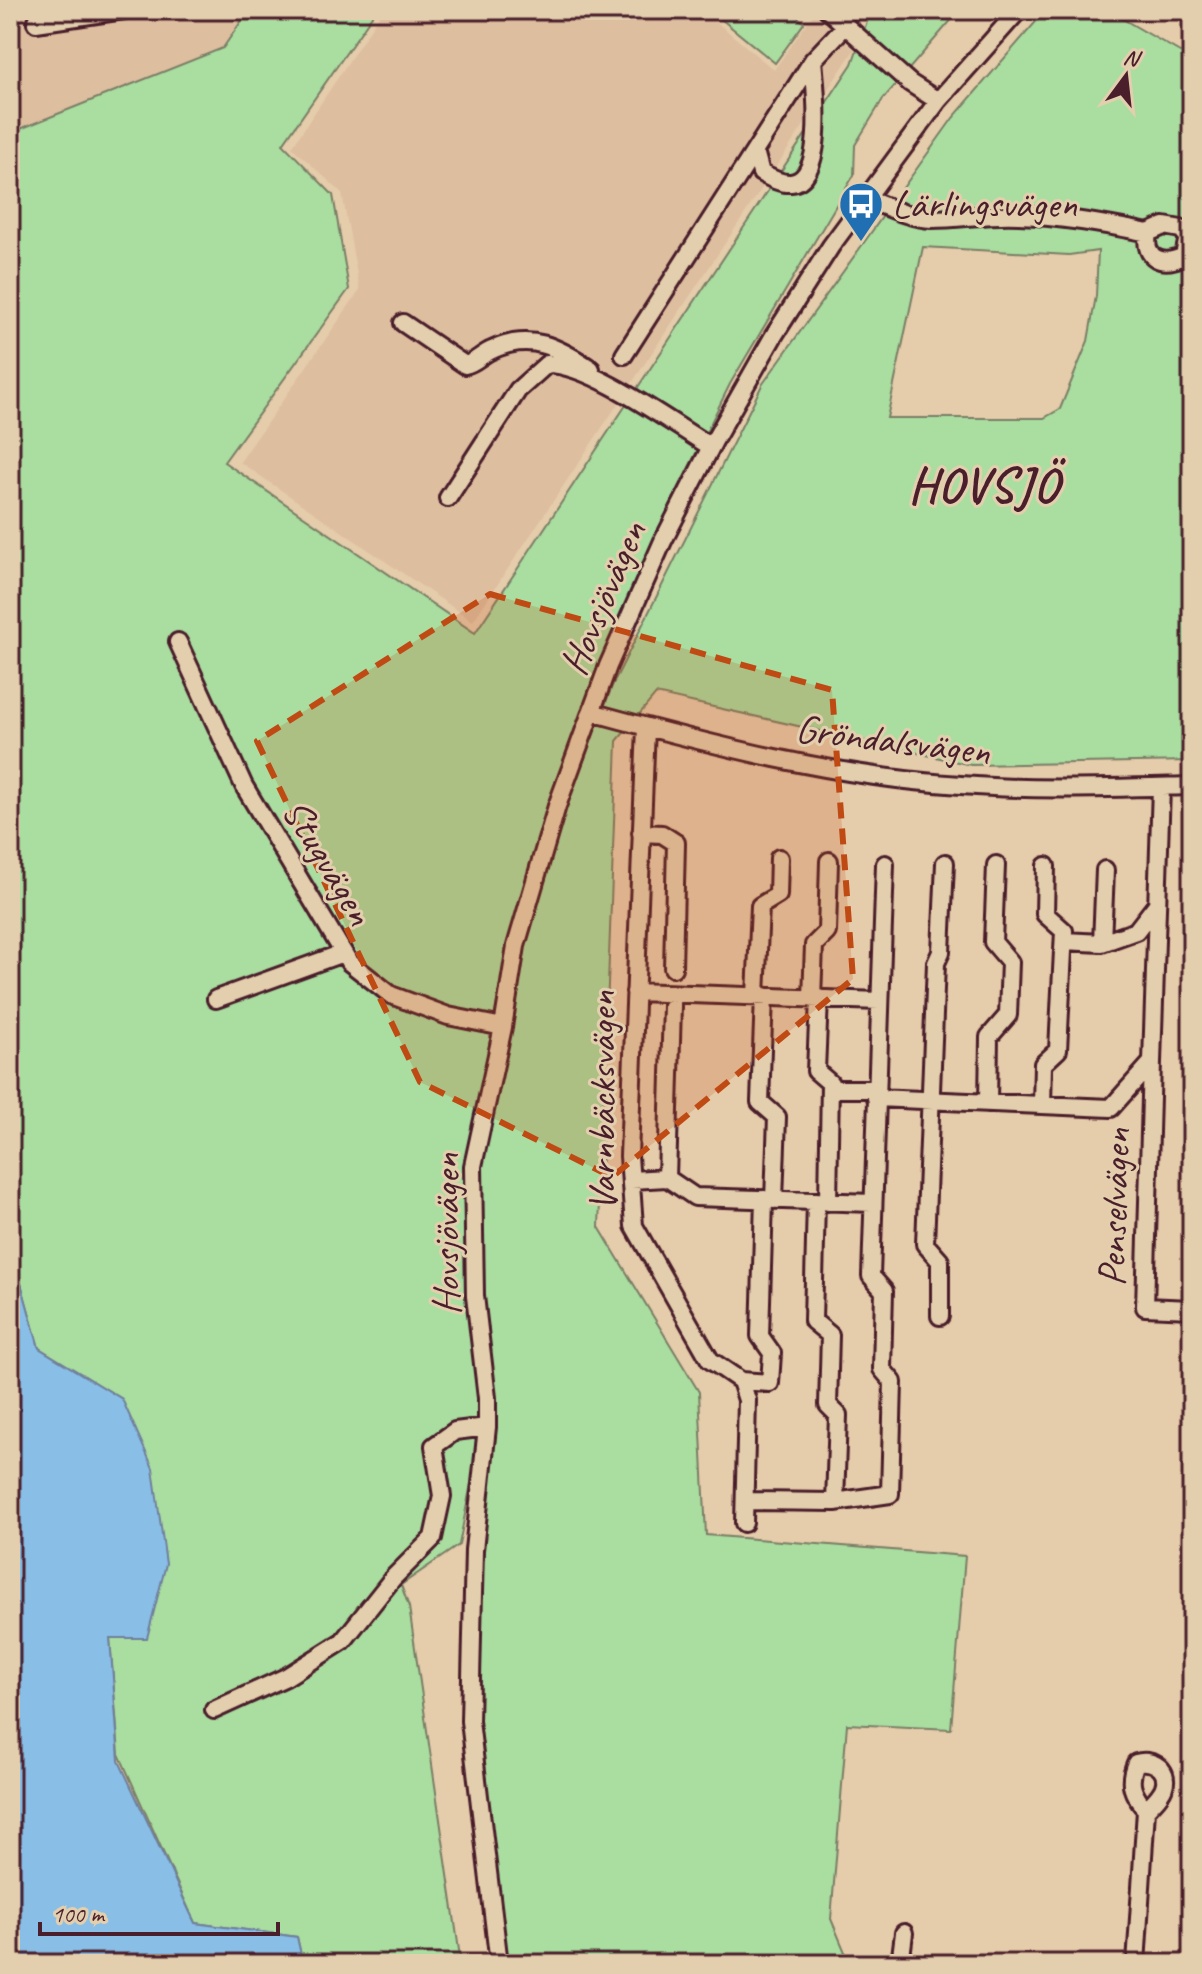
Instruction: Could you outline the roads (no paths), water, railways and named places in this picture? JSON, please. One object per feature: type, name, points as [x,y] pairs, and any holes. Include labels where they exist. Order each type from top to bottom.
[{"type":"street","points":[[42,10],[36,23],[124,10]]},
{"type":"street","points":[[828,10],[910,83],[938,101]]},
{"type":"street","name":"Hovsjövägen","points":[[499,1964],[470,1721],[474,1550],[487,1427],[487,1398],[475,1296],[473,1166],[503,1027],[516,946],[557,806],[608,666],[663,541],[711,447],[773,337],[831,246],[938,101],[1019,10]]},
{"type":"street","points":[[624,355],[813,60],[846,25]]},
{"type":"street","points":[[755,151],[761,173],[775,180],[791,184],[809,171],[815,146],[813,60]]},
{"type":"street","points":[[867,199],[913,216],[931,219],[1021,215],[1148,233]]},
{"type":"street","points":[[403,323],[465,365],[470,365],[486,352],[515,342],[545,343],[582,362],[613,388]]},
{"type":"street","points":[[448,498],[518,390],[547,364],[574,369],[613,388],[711,447]]},
{"type":"street","name":"Stugvägen","points":[[178,642],[244,786],[349,962],[391,995],[448,1016],[503,1027]]},
{"type":"street","name":"Gröndalsvägen","points":[[591,712],[769,758],[911,780],[1024,789],[1192,786]]},
{"type":"street","name":"Varnbäcksvägen","points":[[646,727],[629,1156],[634,1226],[710,1360],[741,1381]]},
{"type":"street","name":"Penselvägen","points":[[1161,787],[1145,1307],[1192,1309]]},
{"type":"street","name":"Varnbäcksvägen","points":[[641,833],[662,834],[676,843],[673,968]]},
{"type":"street","points":[[744,1523],[747,1400],[741,1381],[770,1383],[772,1353],[760,1336],[777,1117],[760,1102],[760,906],[778,895],[779,858]]},
{"type":"street","points":[[829,861],[827,932],[814,945],[816,1071],[830,1083],[830,1089],[813,1321],[830,1335],[828,1405],[838,1415],[835,1502]]},
{"type":"street","points":[[940,1316],[940,1261],[925,1244],[936,963],[941,952],[945,863]]},
{"type":"street","points":[[745,1501],[835,1502],[890,1494],[893,1382],[882,1369],[884,1291],[871,1276],[885,864]]},
{"type":"street","points":[[988,1103],[989,1037],[1008,1015],[1010,962],[993,942],[996,865]]},
{"type":"street","points":[[830,1089],[930,1101],[1042,1105],[1043,1064],[1058,1050],[1064,941],[1064,931],[1045,914],[1046,866]]},
{"type":"street","points":[[1102,943],[1105,870]]},
{"type":"street","points":[[1064,941],[1102,943],[1136,931],[1157,904]]},
{"type":"street","points":[[216,999],[343,953]]},
{"type":"street","points":[[635,992],[879,1001]]},
{"type":"street","points":[[667,1178],[672,1006]]},
{"type":"street","name":"Penselvägen","points":[[1042,1105],[1111,1108],[1152,1062]]},
{"type":"street","points":[[631,1180],[667,1178],[695,1197],[873,1203]]},
{"type":"street","points":[[214,1710],[286,1677],[343,1641],[393,1578],[433,1538],[442,1496],[434,1446],[455,1431],[487,1427]]},
{"type":"street","points":[[1136,1964],[1146,1810]]},
{"type":"street","points":[[900,1964],[904,1933]]},
{"type":"water","points":[[10,1244],[39,1348],[122,1399],[153,1468],[166,1564],[147,1638],[110,1638],[119,1761],[195,1923],[297,1937],[303,1964],[238,1964],[237,1957],[213,1961],[213,1964],[10,1964]]},
{"type":"place","name":"Lärlingsvägen","points":[[861,243]]},
{"type":"district","name":"HOVSJÖ","points":[[984,485]]}]
